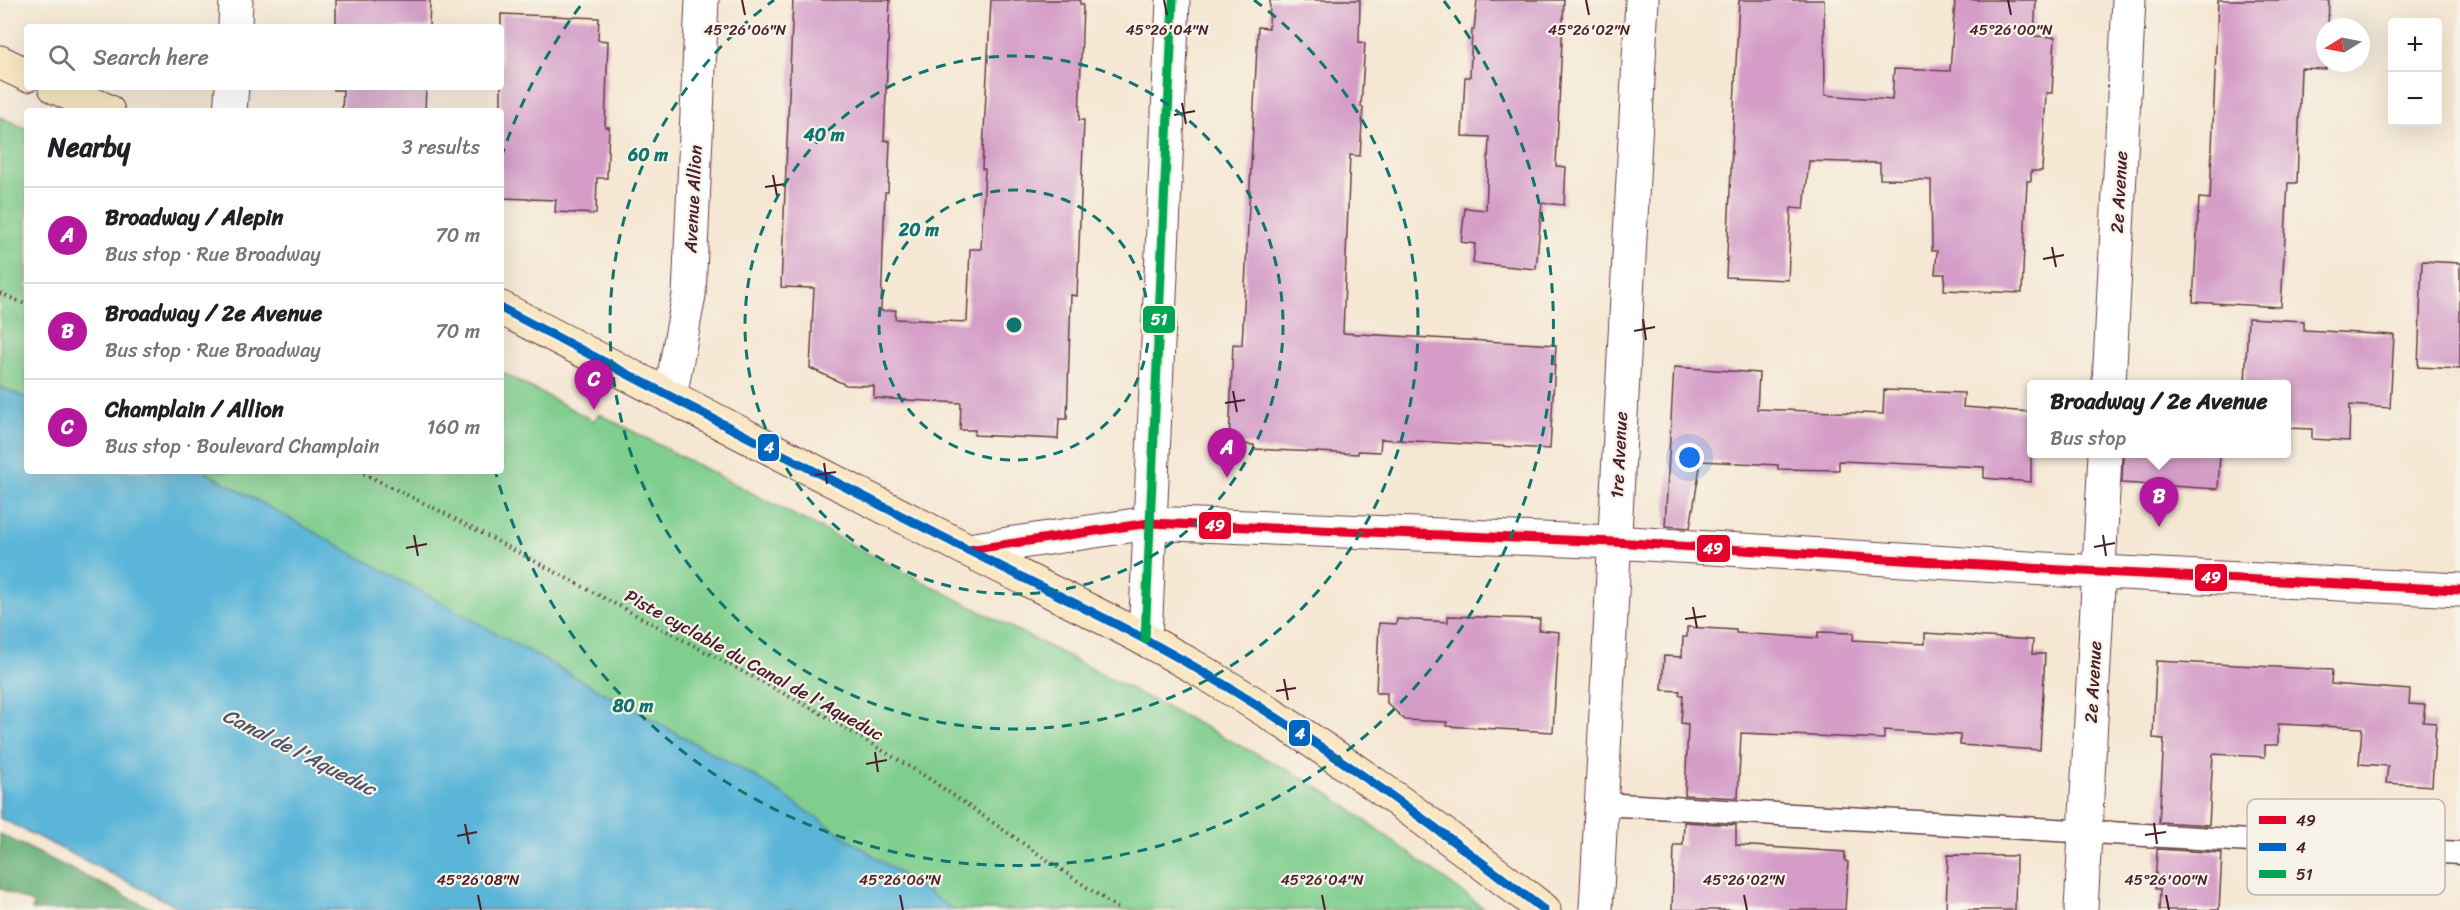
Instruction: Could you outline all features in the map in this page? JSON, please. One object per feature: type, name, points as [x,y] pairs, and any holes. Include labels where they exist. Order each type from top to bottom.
[{"type":"main road","points":[[0,63],[24,74]]},
{"type":"main road","points":[[61,90],[101,108]]},
{"type":"main road","points":[[504,310],[670,397],[1145,639],[1293,727],[1412,809],[1545,910]]},
{"type":"street","points":[[235,24],[236,0]]},
{"type":"street","name":"Avenue Allion","points":[[670,397],[688,295],[702,0]]},
{"type":"street","points":[[1145,639],[1173,0]]},
{"type":"street","name":"1re Avenue","points":[[1596,910],[1642,0]]},
{"type":"street","name":"2e Avenue","points":[[2109,380],[2129,0]]},
{"type":"street","points":[[230,108],[232,90]]},
{"type":"street","name":"2e Avenue","points":[[2081,910],[2105,458]]},
{"type":"street","points":[[968,550],[1149,523],[1614,542],[2460,590]]},
{"type":"lane","points":[[1602,804],[2247,841]]},
{"type":"lane","points":[[2445,852],[2460,853]]},
{"type":"path","points":[[0,293],[24,304]]},
{"type":"path","name":"Piste cyclable du Canal de l'Aqueduc","points":[[364,474],[442,512],[817,711],[928,778],[1120,910]]},
{"type":"green space","points":[[0,117],[24,128],[24,397],[0,387]]},
{"type":"green space","points":[[504,374],[594,421],[599,414],[1295,774],[1329,794],[1486,910],[951,910],[200,474],[504,474]]},
{"type":"green space","points":[[0,834],[154,910],[32,910],[34,904],[0,888]]},
{"type":"water","name":"Canal de l'Aqueduc","points":[[0,387],[24,397],[24,474],[209,474],[759,779],[954,910],[184,910],[0,818]]},
{"type":"building","points":[[336,0],[430,0],[429,24],[336,24]]},
{"type":"building","points":[[793,0],[890,0],[884,140],[890,141],[888,192],[885,192],[881,311],[896,310],[895,319],[967,322],[970,249],[981,249],[985,169],[982,169],[991,0],[1080,0],[1080,4],[1083,4],[1079,120],[1084,120],[1077,296],[1071,295],[1067,419],[1059,419],[1058,439],[974,435],[975,430],[960,430],[961,403],[874,398],[874,386],[846,385],[810,368],[814,288],[781,287]]},
{"type":"building","points":[[1270,0],[1360,0],[1359,42],[1365,43],[1361,107],[1363,107],[1360,156],[1350,155],[1343,333],[1556,345],[1550,449],[1381,439],[1380,452],[1358,451],[1358,454],[1254,449],[1254,445],[1229,443],[1233,344],[1242,345],[1258,27],[1269,28]]},
{"type":"building","points":[[1477,0],[1564,0],[1556,166],[1566,167],[1564,205],[1542,203],[1536,269],[1473,263],[1475,244],[1461,242],[1465,208],[1486,210],[1489,137],[1462,136],[1465,77],[1470,77],[1472,30],[1474,30]]},
{"type":"building","points":[[1739,0],[1824,0],[1825,95],[1892,100],[1894,69],[1950,71],[1955,0],[2036,0],[2034,36],[2055,37],[2052,93],[2046,93],[2042,171],[2031,171],[2031,181],[2027,181],[2022,293],[1944,290],[1945,274],[1935,274],[1937,251],[1932,251],[1931,180],[1880,179],[1880,163],[1809,161],[1804,209],[1791,208],[1788,280],[1726,277]]},
{"type":"building","points":[[2218,0],[2329,0],[2328,18],[2316,18],[2316,69],[2301,68],[2297,183],[2288,183],[2281,307],[2193,302],[2199,198],[2210,199]]},
{"type":"building","points":[[501,14],[599,18],[598,40],[608,41],[605,127],[609,127],[607,178],[597,178],[596,214],[555,212],[556,200],[504,198],[504,108],[501,108],[501,90],[504,90],[504,24],[501,24]]},
{"type":"building","points":[[343,90],[426,90],[425,108],[342,108]]},
{"type":"building","points":[[2422,261],[2460,263],[2460,369],[2418,367]]},
{"type":"building","points":[[2248,318],[2304,321],[2304,330],[2394,335],[2390,408],[2350,405],[2349,441],[2312,439],[2312,429],[2291,428],[2291,380],[2245,380]]},
{"type":"building","points":[[1674,367],[1759,373],[1757,409],[1883,414],[1884,390],[1964,393],[1963,407],[2027,412],[2027,458],[2031,458],[2031,482],[1984,478],[1984,467],[1839,461],[1839,470],[1778,469],[1778,465],[1701,461],[1690,528],[1665,526]]},
{"type":"building","points":[[2123,458],[2220,458],[2218,489],[2122,483]]},
{"type":"building","points":[[1448,616],[1540,619],[1539,630],[1559,632],[1553,732],[1446,726],[1447,722],[1405,720],[1387,703],[1387,693],[1376,693],[1379,623],[1396,624],[1397,619],[1448,622]]},
{"type":"building","points":[[1687,627],[1736,630],[1736,633],[1818,638],[1818,632],[1854,633],[1853,640],[1925,644],[1925,633],[2033,640],[2032,654],[2045,654],[2040,750],[1960,745],[1960,735],[1884,730],[1884,739],[1741,733],[1738,798],[1685,795],[1688,724],[1681,723],[1683,695],[1679,695],[1680,691],[1662,690],[1664,656],[1682,657],[1683,637],[1687,637]]},
{"type":"building","points":[[2156,661],[2332,670],[2331,684],[2410,690],[2409,704],[2425,705],[2423,722],[2436,723],[2432,786],[2386,783],[2388,766],[2359,764],[2362,728],[2278,724],[2278,745],[2265,745],[2265,757],[2213,754],[2209,825],[2159,822],[2164,739],[2153,738]]},
{"type":"building","points":[[1684,822],[1736,825],[1736,845],[1845,852],[1845,861],[1848,862],[1845,910],[1672,910],[1674,845],[1683,845]]},
{"type":"building","points":[[2157,849],[2222,853],[2219,910],[2159,910],[2160,889],[2155,889]]},
{"type":"building","points":[[1948,855],[2016,856],[2015,910],[1946,910]]},
{"type":"transit line","name":"51","points":[[1145,639],[1173,0]]},
{"type":"transit line","name":"4","points":[[504,310],[848,489],[1110,621],[1196,668],[1331,754],[1460,846],[1544,910]]},
{"type":"transit line","name":"49","points":[[968,550],[1149,523],[1614,542],[2062,570],[2460,590]]},
{"type":"place","name":"Champlain / Allion","points":[[594,410]]},
{"type":"place","name":"Broadway / Alepin","points":[[1227,478]]},
{"type":"place","name":"Broadway / 2e Avenue","points":[[2159,527]]}]
